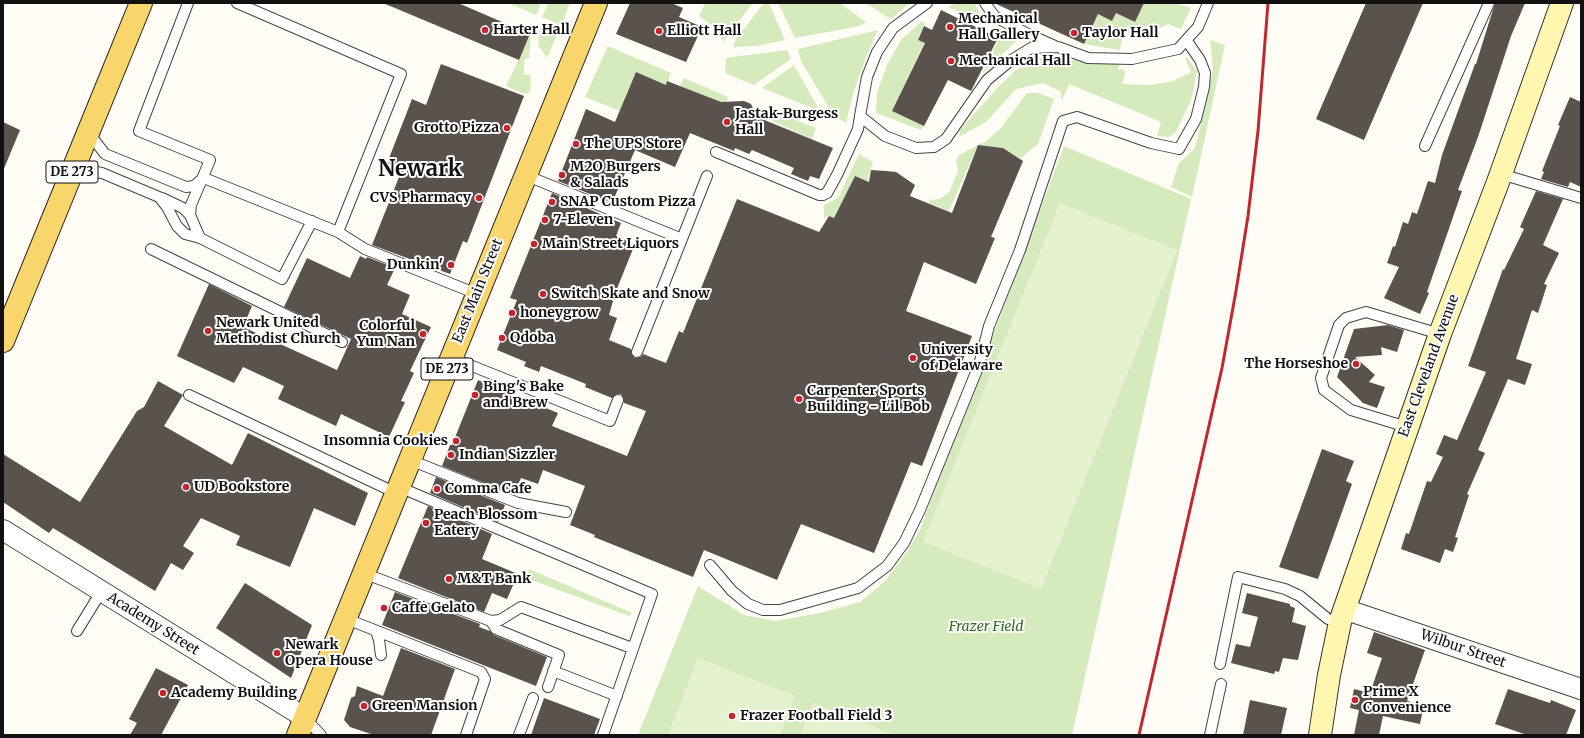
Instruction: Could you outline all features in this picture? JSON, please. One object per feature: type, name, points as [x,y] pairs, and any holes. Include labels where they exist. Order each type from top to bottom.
[{"type":"main road","name":"DE 273","points":[[3,341],[141,3]]},
{"type":"main road","name":"East Main Street","points":[[301,726],[596,3]]},
{"type":"main road","name":"East Cleveland Avenue","points":[[1320,735],[1329,675],[1342,616],[1440,334],[1501,174],[1562,3]]},
{"type":"street","name":"Academy Street","points":[[3,530],[101,592],[301,726]]},
{"type":"street","name":"Wilbur Street","points":[[1342,616],[1581,689]]},
{"type":"lane","points":[[188,3],[139,131],[210,160],[204,178],[191,205],[190,215]]},
{"type":"lane","points":[[236,3],[401,74],[338,232]]},
{"type":"lane","points":[[716,152],[819,195],[827,193],[858,129],[867,77],[877,52],[893,28],[928,3]]},
{"type":"lane","points":[[984,3],[994,17],[1058,47],[1088,58],[1132,59],[1178,49],[1187,41],[1198,26],[1208,3]]},
{"type":"lane","points":[[1425,146],[1489,3]]},
{"type":"lane","points":[[710,565],[732,591],[748,604],[763,610],[780,610],[858,588],[887,566],[904,544],[920,510],[979,365],[989,326],[1020,250],[1063,121],[1077,117],[1151,143],[1179,149],[1196,120],[1204,87],[1205,73],[1200,60],[1187,41]]},
{"type":"lane","points":[[860,116],[884,136],[916,148],[934,147],[946,139],[987,80],[1010,61],[1031,48],[1058,47]]},
{"type":"lane","points":[[88,132],[104,154],[186,187],[194,186],[204,178]]},
{"type":"lane","points":[[72,171],[83,170],[102,173],[183,208],[190,215],[200,238]]},
{"type":"lane","points":[[1501,174],[1581,198]]},
{"type":"lane","points":[[525,175],[682,239]]},
{"type":"lane","points":[[637,352],[707,176]]},
{"type":"lane","points":[[204,178],[312,220],[338,232],[365,249],[477,294]]},
{"type":"lane","points":[[159,197],[167,207],[177,226],[185,234],[200,238],[282,279],[312,220]]},
{"type":"lane","points":[[151,249],[342,342]]},
{"type":"lane","points":[[1407,427],[1351,410],[1324,390],[1321,378],[1340,325],[1346,318],[1366,312],[1440,334]]},
{"type":"lane","points":[[452,358],[610,420],[618,400]]},
{"type":"lane","points":[[188,395],[397,490],[652,594],[603,735]]},
{"type":"lane","points":[[410,460],[518,504],[566,512]]},
{"type":"lane","points":[[363,573],[491,621],[500,620],[521,607],[632,648]]},
{"type":"lane","points":[[1220,664],[1238,577],[1285,589],[1300,596],[1328,620],[1342,616]]},
{"type":"lane","points":[[77,631],[101,592]]},
{"type":"lane","points":[[344,618],[481,672],[485,680],[466,735]]},
{"type":"lane","points":[[491,621],[496,629],[559,655],[548,687]]},
{"type":"lane","points":[[376,631],[381,655]]},
{"type":"lane","points":[[553,671],[617,696]]},
{"type":"lane","points":[[1210,735],[1221,684]]},
{"type":"lane","points":[[519,735],[532,698]]},
{"type":"lane","points":[[301,726],[321,735]]},
{"type":"green space","points":[[508,3],[541,3],[536,15]]},
{"type":"green space","points":[[546,3],[570,3],[561,25],[542,17],[548,4]]},
{"type":"green space","points":[[705,3],[753,3],[723,42],[714,27],[699,16]]},
{"type":"green space","points":[[764,3],[769,3],[785,40],[756,46],[733,47],[736,39]]},
{"type":"green space","points":[[778,3],[840,3],[866,22],[860,26],[795,38]]},
{"type":"green space","points":[[865,3],[910,3],[891,19]]},
{"type":"green space","points":[[957,3],[975,3],[983,22],[948,7]]},
{"type":"green space","points":[[1144,3],[1175,3],[1191,8],[1181,29],[1168,24],[1158,29],[1142,33],[1123,33],[1120,50],[1084,44],[1098,14],[1112,21],[1116,13],[1135,22]]},
{"type":"green space","points":[[922,21],[925,23],[918,38],[925,41],[892,111],[924,126],[921,130],[876,113],[877,93],[887,65],[901,40]]},
{"type":"green space","points":[[540,28],[556,37],[547,58],[538,45]]},
{"type":"green space","points":[[878,30],[854,91],[846,123],[833,115],[801,61],[798,49]]},
{"type":"green space","points":[[1003,30],[1015,37],[1016,41],[982,74]]},
{"type":"green space","points":[[531,33],[529,58],[524,59],[524,75],[530,75],[531,88],[528,94],[506,86]]},
{"type":"green space","points":[[1210,40],[1225,45],[1192,197],[1171,187],[1179,163],[1195,148],[1213,68]]},
{"type":"green space","points":[[608,46],[671,73],[666,85],[636,72],[625,97],[635,101],[620,111],[585,97]]},
{"type":"green space","points":[[787,50],[791,59],[754,85],[725,73],[726,58]]},
{"type":"green space","points":[[1187,57],[1197,71],[1191,101],[1175,133],[1169,137],[1157,136],[1161,122],[1069,84],[1062,100],[1060,91],[1043,83],[1016,89],[986,122],[959,137],[960,130],[999,86],[1014,72],[1029,62],[1043,58],[1060,58],[1094,63],[1119,63],[1118,70],[1123,69],[1126,72],[1122,84],[1152,85],[1173,81],[1191,72],[1185,58]]},
{"type":"green space","points":[[794,65],[820,111],[762,88]]},
{"type":"green space","points":[[684,78],[728,97],[725,104],[680,86]]},
{"type":"green space","points":[[1027,93],[1038,93],[1054,99],[1038,144],[1021,158],[1003,148],[978,145],[985,142],[1000,129]]},
{"type":"green space","points":[[776,112],[816,128],[812,139],[772,121]]},
{"type":"green space","points":[[978,145],[949,211],[929,203],[930,200],[940,199],[950,191],[958,171],[956,160],[959,155]]},
{"type":"green space","name":"Frazer Field","points":[[1064,146],[1191,199],[1072,735],[638,735],[698,586],[744,615],[776,621],[820,613],[860,602],[885,581],[907,552],[920,530]]},
{"type":"green space","points":[[859,154],[873,162],[867,181],[855,176],[834,218],[829,216],[824,218],[824,205],[838,198]]},
{"type":"green space","points":[[1060,203],[1177,250],[1041,589],[923,542]]},
{"type":"green space","points":[[529,569],[632,613],[629,616],[526,578]]},
{"type":"green space","name":"Frazer Football Field 3","points":[[698,658],[795,696],[780,735],[668,735]]},
{"type":"green space","points":[[813,703],[896,735],[800,735]]},
{"type":"building","name":"Harter Hall","points":[[383,3],[458,3],[530,34],[519,60]]},
{"type":"building","name":"Elliott Hall","points":[[630,3],[671,3],[683,8],[679,17],[702,27],[686,62],[616,34]]},
{"type":"building","name":"Taylor Hall","points":[[994,3],[1144,3],[1135,22],[1116,13],[1112,21],[1098,14],[1084,44]]},
{"type":"building","points":[[1366,3],[1423,3],[1364,140],[1316,119]]},
{"type":"building","points":[[1495,3],[1525,3],[1511,36],[1478,137],[1458,190],[1462,191],[1427,292],[1429,293],[1420,314],[1384,298],[1399,267],[1387,263],[1393,246],[1395,247],[1403,222],[1408,224],[1412,212],[1417,214],[1428,181],[1435,183],[1442,155],[1476,64]]},
{"type":"building","name":"Mechanical Hall","points":[[941,10],[998,38],[971,91],[948,80],[924,126],[892,111],[925,43],[918,40],[924,26],[932,30]]},
{"type":"building","points":[[441,64],[524,96],[467,243],[463,241],[450,274],[372,245],[401,172],[386,166],[412,99],[426,105]]},
{"type":"building","points":[[636,72],[666,85],[667,81],[721,102],[744,101],[751,104],[757,117],[833,148],[819,179],[810,176],[808,181],[791,174],[794,168],[752,150],[749,154],[735,148],[734,151],[690,133],[675,167],[635,150],[612,203],[558,181],[586,109],[615,122]]},
{"type":"building","points":[[1570,97],[1581,102],[1581,187],[1570,182],[1568,187],[1541,179],[1544,172],[1542,171],[1560,126],[1558,125]]},
{"type":"building","points":[[3,122],[20,130],[3,171]]},
{"type":"building","name":"Carpenter Sports Building - Lil Bob","points":[[978,145],[1003,148],[1023,161],[991,237],[995,238],[976,284],[924,262],[906,311],[972,336],[922,466],[911,462],[874,553],[801,524],[777,580],[704,550],[693,577],[594,537],[595,535],[570,525],[585,486],[543,470],[538,484],[521,478],[514,495],[442,466],[478,380],[558,413],[552,426],[627,456],[646,411],[624,403],[624,399],[621,394],[617,394],[612,398],[585,387],[586,384],[541,366],[539,372],[524,366],[526,362],[497,350],[517,300],[510,298],[552,193],[621,223],[616,236],[635,244],[612,301],[609,315],[617,318],[609,340],[631,349],[631,353],[635,358],[641,357],[643,354],[666,363],[679,331],[683,333],[737,199],[819,232],[829,216],[834,218],[855,176],[869,182],[871,170],[896,172],[915,185],[910,196],[952,213]]},
{"type":"building","points":[[1536,191],[1563,199],[1543,245],[1559,253],[1544,284],[1547,285],[1538,313],[1532,310],[1516,359],[1532,364],[1525,385],[1508,379],[1478,450],[1485,453],[1467,494],[1469,495],[1455,537],[1458,538],[1453,552],[1445,549],[1440,563],[1401,549],[1406,533],[1409,534],[1427,481],[1431,482],[1443,457],[1436,454],[1444,435],[1457,440],[1486,372],[1468,366],[1503,269],[1504,270],[1524,229],[1520,227]]},
{"type":"building","points":[[360,256],[366,259],[367,257],[395,268],[387,285],[410,295],[402,314],[431,327],[410,371],[414,373],[401,401],[405,402],[389,437],[341,414],[336,426],[278,399],[284,386],[243,367],[234,383],[177,356],[209,284],[252,306],[243,327],[337,370],[351,339],[284,307],[307,258],[350,278]]},
{"type":"building","name":"The Horseshoe","points":[[1388,325],[1404,330],[1397,352],[1381,347],[1382,355],[1355,357],[1375,375],[1369,382],[1385,387],[1377,408],[1363,403],[1337,377],[1354,329]]},
{"type":"building","name":"UD Bookstore","points":[[158,381],[183,395],[164,426],[232,465],[248,433],[368,493],[355,526],[314,508],[290,567],[236,545],[240,536],[201,518],[183,546],[194,553],[183,570],[171,563],[155,591],[53,528],[49,533],[3,502],[3,454],[80,502],[137,411],[144,407]]},
{"type":"building","points":[[1322,449],[1354,461],[1346,481],[1352,484],[1318,579],[1279,567]]},
{"type":"building","points":[[436,477],[505,505],[498,522],[430,493]]},
{"type":"building","points":[[428,506],[492,534],[482,559],[518,574],[507,599],[492,593],[484,612],[398,578]]},
{"type":"building","name":"Newark Opera House","points":[[245,583],[312,625],[291,678],[216,628]]},
{"type":"building","points":[[395,592],[480,624],[479,627],[490,631],[494,635],[547,657],[536,686],[382,625]]},
{"type":"building","points":[[1247,593],[1290,604],[1290,606],[1295,608],[1292,622],[1306,626],[1298,660],[1283,658],[1279,672],[1275,671],[1274,674],[1231,663],[1236,644],[1250,647],[1258,617],[1242,613]]},
{"type":"building","points":[[1374,632],[1425,650],[1407,701],[1424,705],[1420,724],[1383,716],[1379,735],[1354,735],[1359,710],[1350,708],[1354,689],[1370,693],[1382,658],[1367,653]]},
{"type":"building","points":[[401,648],[455,669],[431,735],[374,735],[350,727],[344,720],[351,698],[355,696],[357,686],[383,696]]},
{"type":"building","name":"Academy Building","points":[[156,668],[188,685],[161,735],[130,735],[137,723],[129,719]]},
{"type":"building","points":[[1508,689],[1550,703],[1551,700],[1576,710],[1566,735],[1527,735],[1495,724]]},
{"type":"building","points":[[544,698],[600,719],[594,735],[531,735]]},
{"type":"building","points":[[1250,700],[1287,708],[1281,735],[1243,735]]},
{"type":"railway","points":[[1139,735],[1222,368],[1236,291],[1248,216],[1258,131],[1268,3]]},
{"type":"place","name":"Mechanical Hall Gallery","points":[[950,27]]},
{"type":"place","name":"Harter Hall","points":[[485,30]]},
{"type":"place","name":"Elliott Hall","points":[[659,31]]},
{"type":"place","name":"Taylor Hall","points":[[1074,33]]},
{"type":"place","name":"Mechanical Hall","points":[[951,61]]},
{"type":"place","name":"Jastak-Burgess Hall","points":[[727,122]]},
{"type":"place","name":"Grotto Pizza","points":[[507,128]]},
{"type":"place","name":"The UPS Store","points":[[576,144]]},
{"type":"place","name":"M2O Burgers & Salads","points":[[562,175]]},
{"type":"place","name":"CVS Pharmacy","points":[[479,198]]},
{"type":"place","name":"SNAP Custom Pizza","points":[[552,202]]},
{"type":"place","name":"7-Eleven","points":[[545,220]]},
{"type":"place","name":"Main Street Liquors","points":[[534,244]]},
{"type":"place","name":"Dunkin'","points":[[451,265]]},
{"type":"place","name":"Switch Skate and Snow","points":[[543,294]]},
{"type":"place","name":"honeygrow","points":[[512,313]]},
{"type":"place","name":"Newark United Methodist Church","points":[[208,331]]},
{"type":"place","name":"Colorful Yun Nan","points":[[423,334]]},
{"type":"place","name":"Qdoba","points":[[502,338]]},
{"type":"place","name":"University of Delaware","points":[[913,358]]},
{"type":"place","name":"The Horseshoe","points":[[1356,364]]},
{"type":"place","name":"Bing's Bake and Brew","points":[[475,395]]},
{"type":"place","name":"Carpenter Sports Building - Lil Bob","points":[[799,399]]},
{"type":"place","name":"Insomnia Cookies","points":[[456,441]]},
{"type":"place","name":"Indian Sizzler","points":[[451,455]]},
{"type":"place","name":"UD Bookstore","points":[[186,487]]},
{"type":"place","name":"Comma Cafe","points":[[437,489]]},
{"type":"place","name":"Peach Blossom Eatery","points":[[426,523]]},
{"type":"place","name":"M&T Bank","points":[[449,579]]},
{"type":"place","name":"Caffe Gelato","points":[[384,608]]},
{"type":"place","name":"Newark Opera House","points":[[277,653]]},
{"type":"place","name":"Academy Building","points":[[163,693]]},
{"type":"place","name":"Prime X Convenience","points":[[1355,700]]},
{"type":"place","name":"Green Mansion","points":[[364,706]]},
{"type":"place","name":"Frazer Football Field 3","points":[[732,716]]},
{"type":"district","name":"Newark","points":[[420,170]]}]
